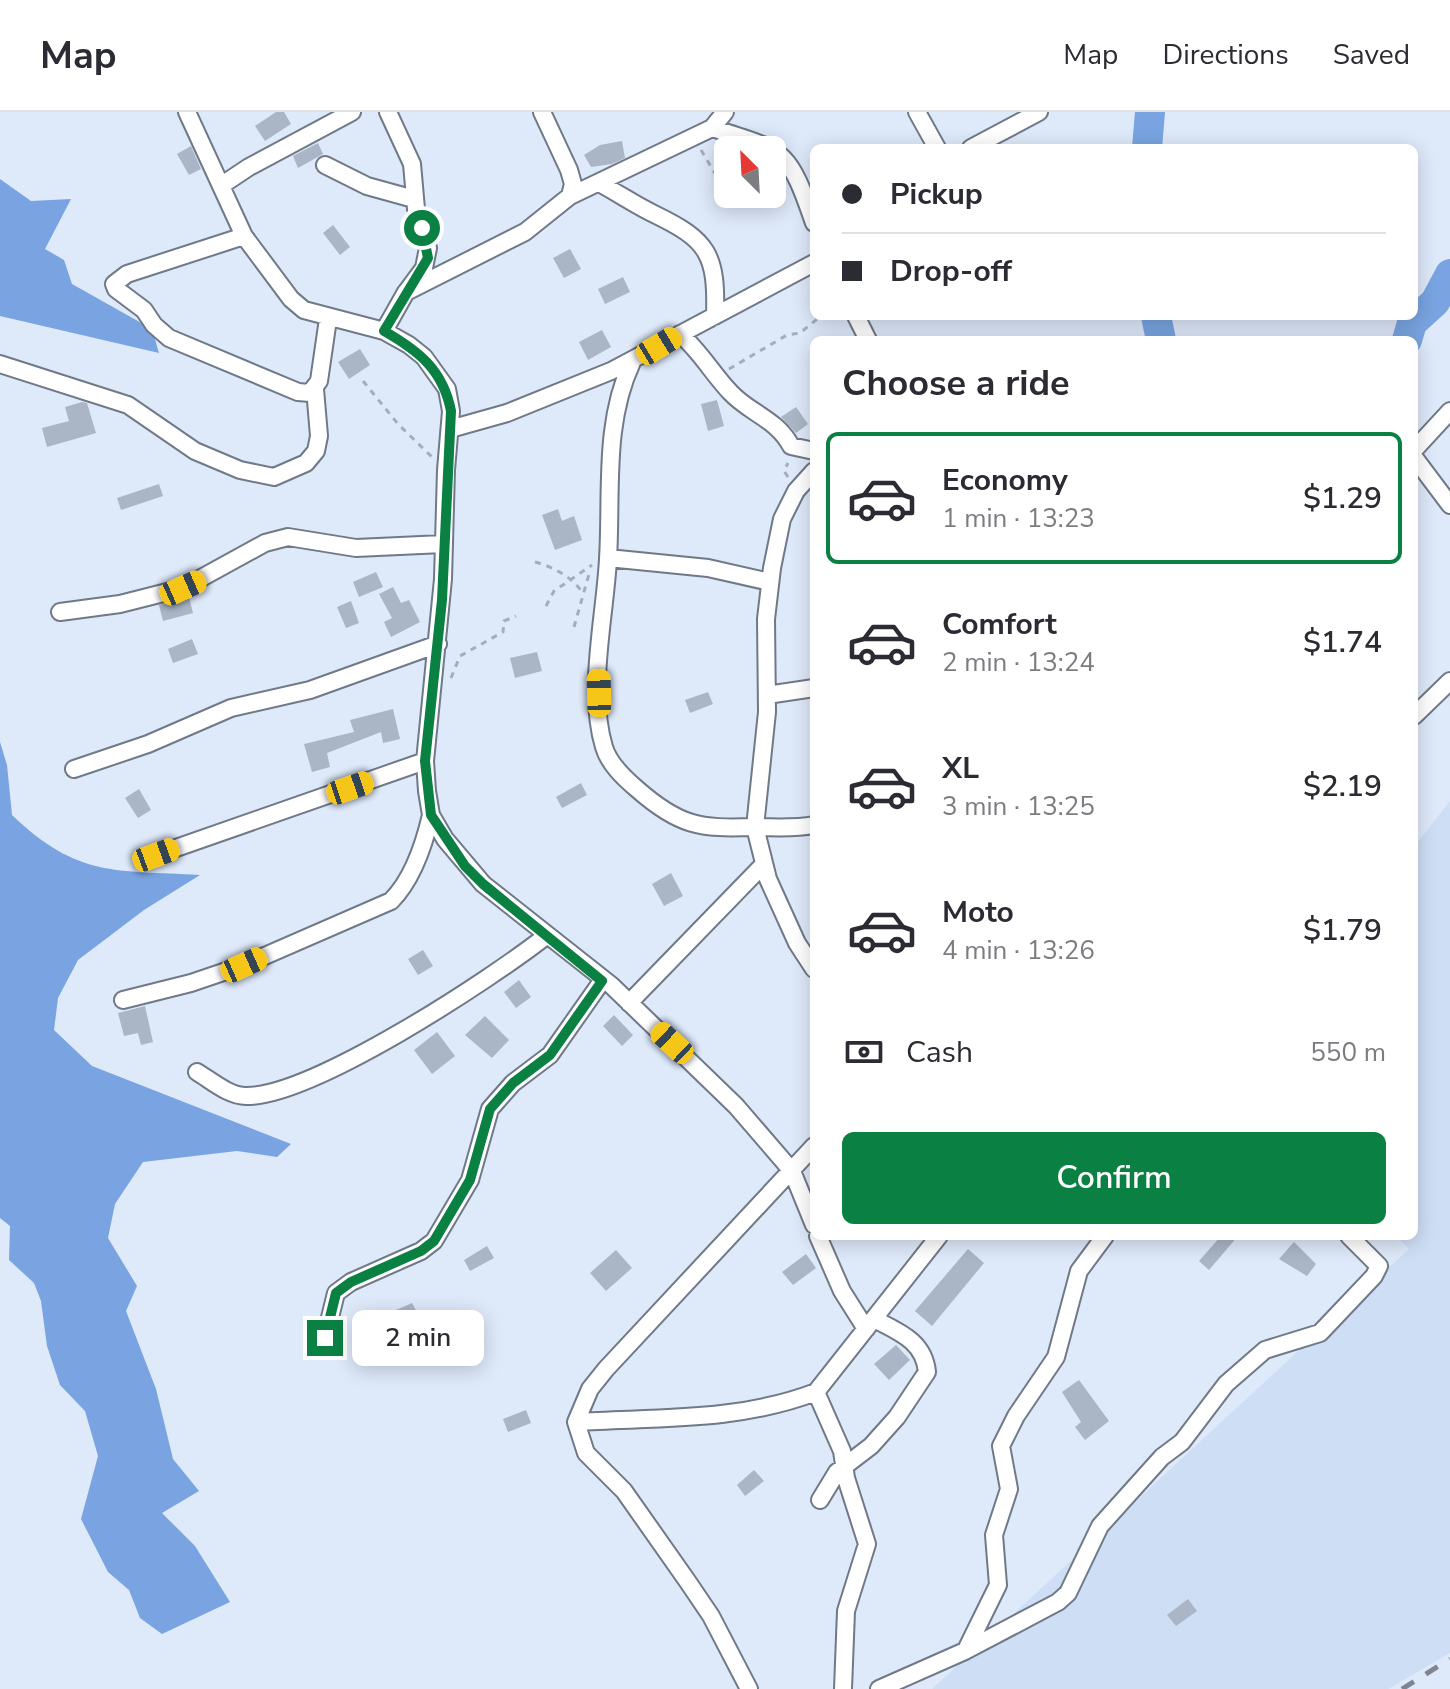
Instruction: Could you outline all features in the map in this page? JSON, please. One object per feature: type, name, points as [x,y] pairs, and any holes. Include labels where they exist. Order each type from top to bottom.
[{"type":"street","points":[[123,1000],[191,983],[244,965],[391,901],[402,890],[414,866],[431,815],[425,761],[438,644],[451,411],[447,389],[437,372],[409,345],[384,331],[328,319],[304,310],[291,299],[244,236],[187,112]]},
{"type":"street","points":[[222,185],[249,167],[352,112]]},
{"type":"street","points":[[384,331],[428,258],[414,199],[412,164],[388,112]]},
{"type":"street","points":[[542,112],[569,170],[573,184],[570,196]]},
{"type":"street","points":[[406,292],[525,232],[570,196],[712,128],[725,112]]},
{"type":"street","points":[[917,112],[935,144]]},
{"type":"street","points":[[979,144],[1039,112]]},
{"type":"street","points":[[712,128],[756,140],[782,155],[796,177],[810,213]]},
{"type":"street","points":[[325,165],[351,180],[414,199]]},
{"type":"street","points":[[599,183],[693,234],[710,261],[716,290],[715,316]]},
{"type":"street","points":[[244,236],[127,274],[114,284],[116,289],[144,310],[154,325],[183,345],[289,389],[310,393],[315,389]]},
{"type":"street","points":[[450,429],[482,422],[538,402],[632,362],[810,265]]},
{"type":"street","points":[[0,364],[128,405],[195,451],[240,470],[265,476],[293,471],[306,463],[316,451],[319,436],[315,389],[328,319]]},
{"type":"street","points":[[680,334],[721,377],[730,392],[783,430],[791,446],[810,450]]},
{"type":"street","points":[[632,362],[620,387],[614,419],[608,558],[598,647],[599,707],[604,746],[609,759],[659,809],[686,823],[707,828],[810,825]]},
{"type":"street","points":[[1418,446],[1450,411]]},
{"type":"street","points":[[1418,462],[1450,505]]},
{"type":"street","points":[[810,475],[796,491],[782,519],[770,582],[766,619],[767,695],[755,827],[764,864],[785,919],[810,962]]},
{"type":"street","points":[[60,612],[120,604],[183,588],[265,543],[288,537],[356,548],[443,544]]},
{"type":"street","points":[[608,558],[708,568],[770,582]]},
{"type":"street","points":[[74,769],[148,744],[231,708],[310,690],[438,644]]},
{"type":"street","points":[[1418,712],[1450,681]]},
{"type":"street","points":[[767,695],[810,689]]},
{"type":"street","points":[[156,855],[425,761]]},
{"type":"street","points":[[431,815],[465,866],[629,1003],[736,1106],[792,1171],[810,1215]]},
{"type":"street","points":[[629,1003],[764,864]]},
{"type":"street","points":[[197,1072],[242,1096],[256,1096],[295,1083],[376,1047],[546,936]]},
{"type":"street","points":[[325,1338],[336,1293],[351,1282],[421,1251],[434,1241],[470,1180],[490,1109],[513,1083],[550,1055],[602,981]]},
{"type":"street","points":[[749,1689],[711,1616],[688,1582],[624,1491],[586,1453],[576,1422],[590,1389],[606,1369],[810,1151]]},
{"type":"street","points":[[820,1240],[842,1291],[870,1324],[918,1345],[926,1358],[927,1372],[922,1384],[871,1446],[844,1464],[820,1500]]},
{"type":"street","points":[[576,1422],[731,1415],[786,1403],[816,1392],[936,1240]]},
{"type":"street","points":[[965,1651],[998,1585],[994,1535],[1009,1489],[1001,1446],[1016,1416],[1056,1357],[1079,1271],[1102,1240]]},
{"type":"street","points":[[879,1689],[965,1651],[1068,1593],[1100,1526],[1162,1457],[1182,1442],[1226,1384],[1265,1350],[1320,1333],[1353,1300],[1379,1266],[1353,1240]]},
{"type":"street","points":[[816,1392],[836,1433],[867,1544],[846,1611],[843,1689]]},
{"type":"path","points":[[694,138],[714,172]]},
{"type":"path","points":[[721,377],[787,335],[800,333],[816,320]]},
{"type":"path","points":[[363,381],[398,424],[446,470]]},
{"type":"path","points":[[791,446],[794,452],[784,471],[796,491]]},
{"type":"path","points":[[535,562],[552,567],[573,581],[583,594],[604,601]]},
{"type":"path","points":[[546,606],[554,591],[573,581],[582,569],[592,565]]},
{"type":"path","points":[[435,690],[451,677],[460,656],[503,632],[504,621],[516,616]]},
{"type":"shaded area","points":[[1450,801],[1450,1653],[1388,1689],[932,1689],[1409,1249],[1400,1240],[1418,1240],[1418,842]]},
{"type":"water","points":[[0,179],[31,201],[71,199],[45,249],[64,260],[72,284],[152,329],[159,353],[0,316]]},
{"type":"water","points":[[0,742],[7,765],[12,815],[57,850],[99,867],[200,875],[144,910],[78,960],[58,998],[54,1030],[92,1066],[291,1144],[277,1157],[237,1151],[143,1162],[115,1204],[108,1238],[137,1286],[126,1311],[156,1389],[173,1459],[199,1491],[162,1513],[195,1546],[230,1602],[162,1634],[140,1618],[129,1590],[108,1572],[81,1519],[98,1456],[85,1411],[60,1385],[47,1346],[41,1301],[34,1283],[9,1260],[10,1226],[0,1218]]},
{"type":"building","points":[[276,112],[284,112],[291,124],[265,141],[255,126]]},
{"type":"building","points":[[622,141],[625,158],[612,164],[591,167],[584,155],[600,145]]},
{"type":"building","points":[[318,143],[323,154],[298,168],[293,156]]},
{"type":"building","points":[[191,146],[201,169],[189,175],[177,154]]},
{"type":"building","points":[[333,225],[350,247],[340,255],[323,233]]},
{"type":"building","points":[[570,249],[581,269],[564,278],[553,258]]},
{"type":"building","points":[[623,277],[630,292],[605,304],[598,289]]},
{"type":"building","points":[[602,330],[611,347],[588,360],[579,342]]},
{"type":"building","points":[[360,349],[370,365],[349,379],[338,362]]},
{"type":"building","points":[[717,400],[724,426],[708,431],[701,404]]},
{"type":"building","points":[[87,403],[96,433],[47,447],[42,428],[69,421],[65,407]]},
{"type":"building","points":[[796,407],[808,424],[796,433],[781,417]]},
{"type":"building","points":[[159,484],[163,496],[121,510],[117,498]]},
{"type":"building","points":[[558,509],[562,521],[574,516],[582,540],[555,550],[542,515]]},
{"type":"building","points":[[376,572],[383,587],[359,597],[353,582]]},
{"type":"building","points":[[393,587],[401,603],[409,600],[420,622],[391,637],[384,622],[392,618],[379,594]]},
{"type":"building","points":[[189,597],[193,613],[163,621],[159,605]]},
{"type":"building","points":[[351,601],[359,623],[346,628],[337,607]]},
{"type":"building","points":[[192,639],[198,654],[173,663],[168,649]]},
{"type":"building","points":[[537,652],[542,671],[515,678],[510,658]]},
{"type":"building","points":[[708,692],[713,704],[690,713],[685,700]]},
{"type":"building","points":[[393,709],[400,739],[383,743],[381,732],[327,753],[330,767],[312,772],[304,744],[354,732],[350,720]]},
{"type":"building","points":[[581,783],[587,795],[562,808],[556,797]]},
{"type":"building","points":[[139,789],[151,810],[138,818],[125,798]]},
{"type":"building","points":[[671,873],[683,896],[664,906],[652,884]]},
{"type":"building","points":[[423,950],[433,966],[418,975],[408,959]]},
{"type":"building","points":[[519,980],[531,997],[516,1008],[504,992]]},
{"type":"building","points":[[145,1006],[153,1042],[141,1045],[138,1033],[124,1036],[118,1013]]},
{"type":"building","points":[[614,1015],[633,1035],[622,1046],[603,1026]]},
{"type":"building","points":[[485,1016],[509,1040],[492,1058],[465,1035]]},
{"type":"building","points":[[437,1032],[455,1056],[432,1074],[414,1050]]},
{"type":"building","points":[[1217,1240],[1235,1240],[1209,1270],[1199,1261]]},
{"type":"building","points":[[1294,1242],[1316,1264],[1307,1276],[1279,1259]]},
{"type":"building","points":[[487,1246],[494,1258],[470,1271],[464,1260]]},
{"type":"building","points":[[968,1249],[984,1263],[932,1326],[915,1311]]},
{"type":"building","points":[[616,1250],[632,1268],[606,1291],[590,1273]]},
{"type":"building","points":[[806,1254],[816,1268],[793,1285],[782,1272]]},
{"type":"building","points":[[412,1303],[419,1316],[393,1327],[387,1314]]},
{"type":"building","points":[[896,1345],[910,1360],[889,1380],[874,1364]]},
{"type":"building","points":[[1079,1380],[1109,1421],[1085,1440],[1075,1427],[1081,1422],[1062,1392]]},
{"type":"building","points":[[526,1410],[531,1423],[508,1432],[503,1419]]},
{"type":"building","points":[[754,1470],[764,1481],[745,1496],[737,1485]]},
{"type":"building","points":[[1188,1599],[1197,1611],[1176,1626],[1167,1615]]},
{"type":"waterway","points":[[1147,144],[1150,112]]},
{"type":"waterway","points":[[1418,318],[1435,302],[1450,274]]},
{"type":"waterway","points":[[1157,320],[1160,336]]},
{"type":"waterway","points":[[1408,336],[1415,320]]},
{"type":"railway","points":[[1402,1689],[1450,1659]]},
{"type":"route","points":[[325,1338],[336,1293],[351,1282],[421,1251],[434,1241],[470,1180],[490,1109],[505,1090],[550,1055],[593,999],[602,981],[483,884],[465,866],[431,815],[425,761],[435,690],[442,600],[451,411],[447,389],[437,372],[409,345],[384,331],[428,258],[422,228]]}]
